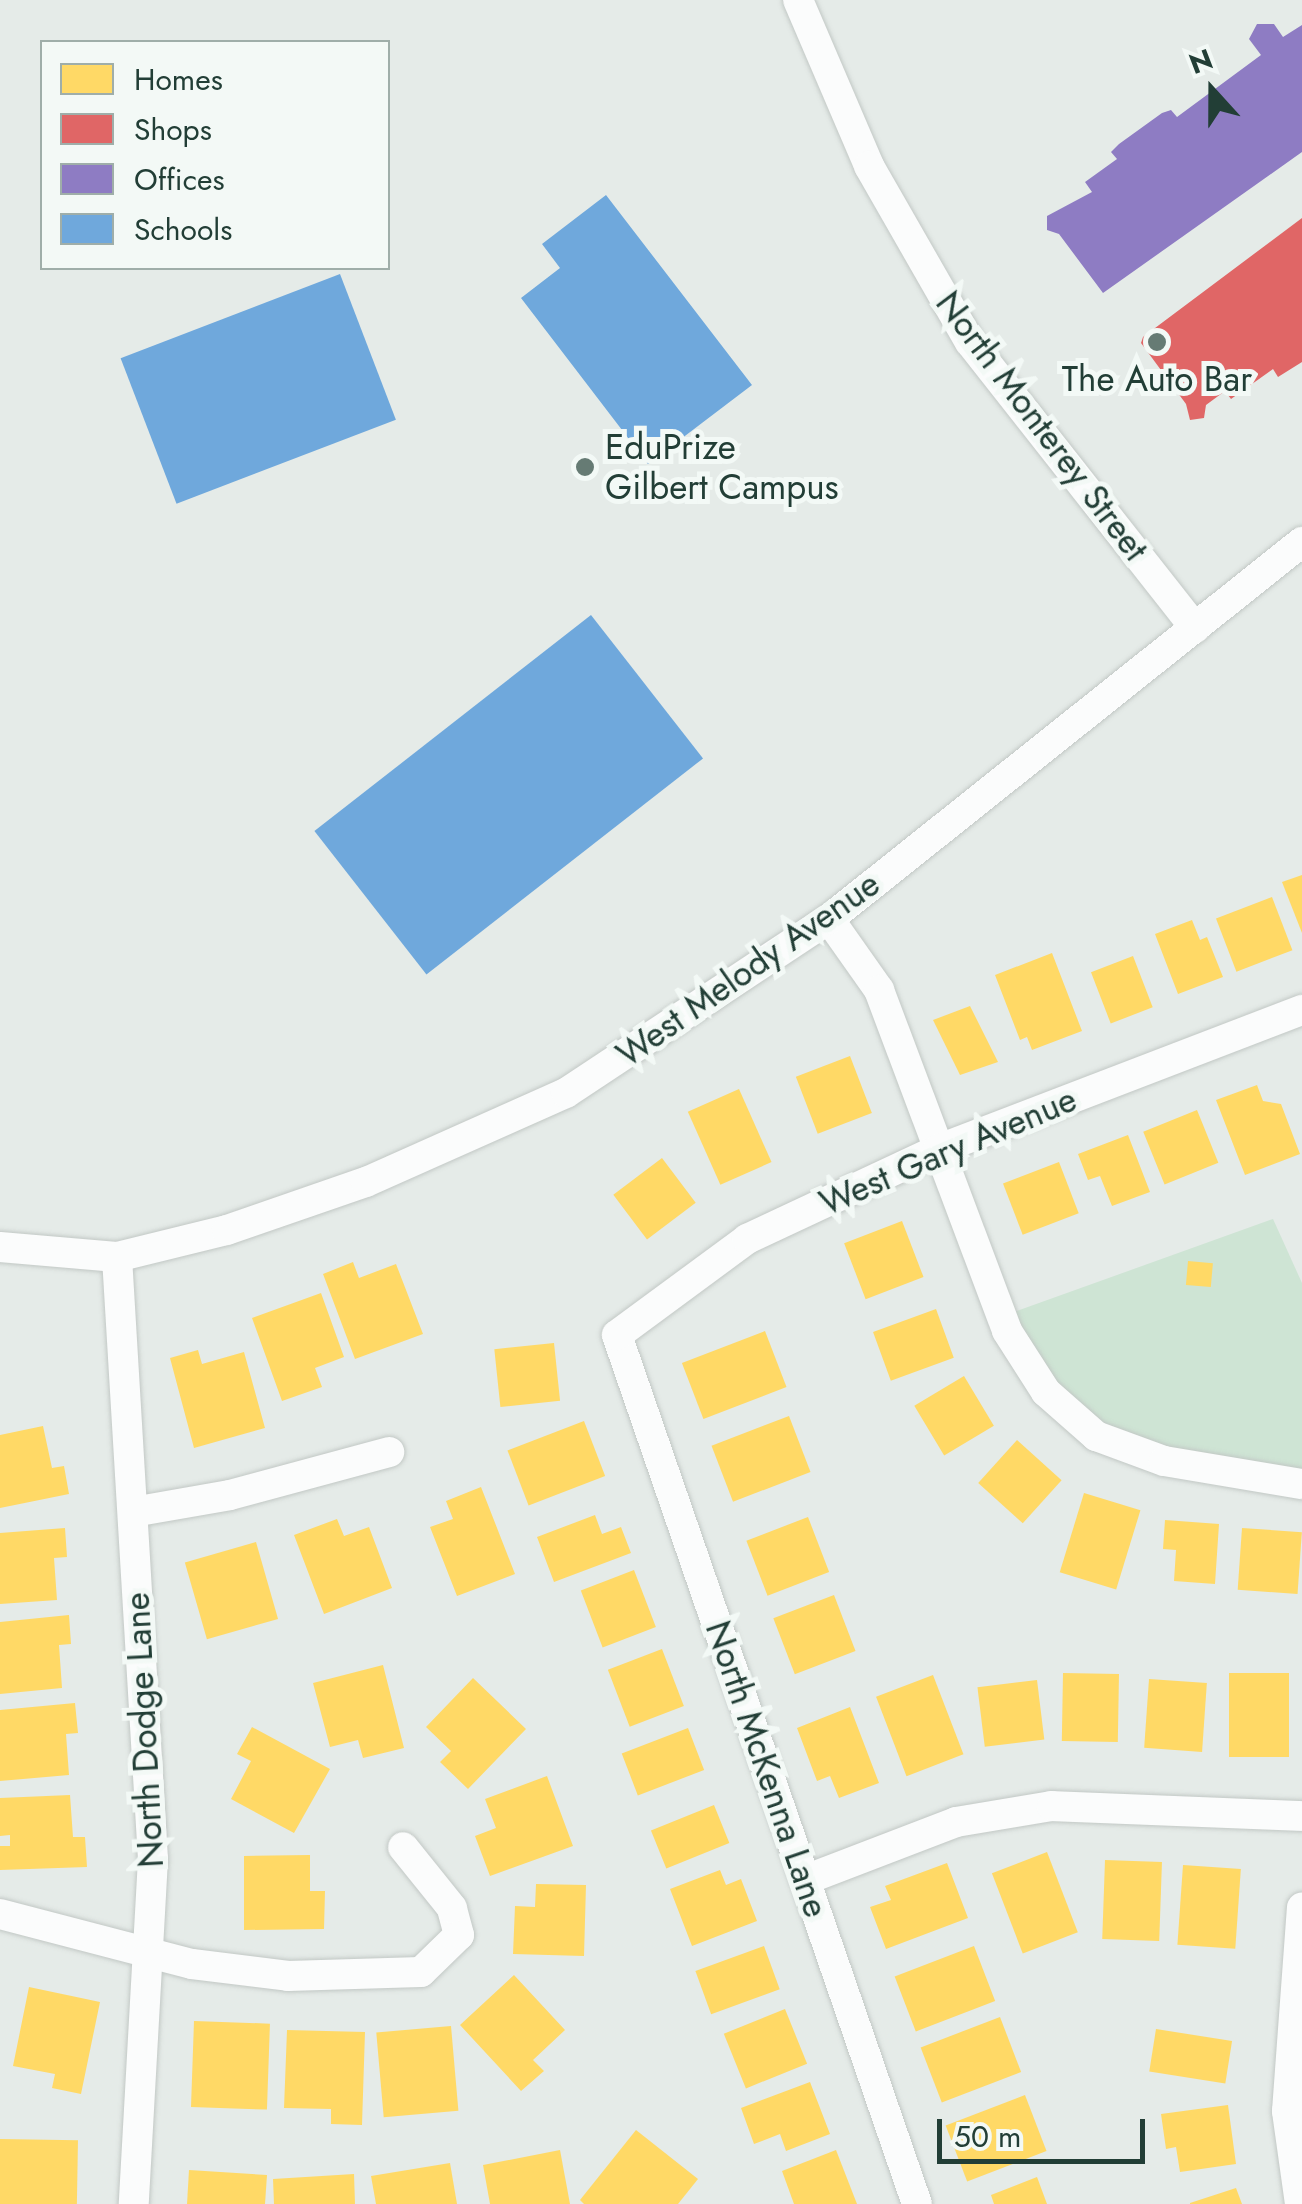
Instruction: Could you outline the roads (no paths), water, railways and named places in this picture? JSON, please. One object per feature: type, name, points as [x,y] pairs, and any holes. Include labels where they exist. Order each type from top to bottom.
[{"type":"street","name":"North Monterey Street","points":[[798,0],[869,166],[970,342],[1196,628]]},
{"type":"street","name":"West Melody Avenue","points":[[0,1248],[117,1257],[227,1230],[366,1182],[566,1093],[828,919],[1302,542]]},
{"type":"street","points":[[828,919],[879,990],[1007,1331],[1046,1392],[1096,1436],[1164,1460],[1302,1484]]},
{"type":"street","name":"West Gary Avenue","points":[[617,1335],[746,1239],[937,1150],[1302,1010]]},
{"type":"street","name":"North Dodge Lane","points":[[117,1257],[153,1860],[134,2204]]},
{"type":"street","name":"North McKenna Lane","points":[[617,1335],[917,2204]]},
{"type":"street","points":[[133,1512],[230,1495],[390,1452]]},
{"type":"street","points":[[805,1880],[956,1822],[1052,1806],[1302,1816]]},
{"type":"street","points":[[0,1914],[150,1953],[288,1976],[421,1972],[446,1953],[458,1935],[452,1908],[404,1847]]},
{"type":"street","points":[[1300,2199],[1287,2080],[1302,1908]]},
{"type":"place","name":"The Auto Bar","points":[[1157,342]]},
{"type":"place","name":"EduPrize Gilbert Campus","points":[[585,467]]}]
